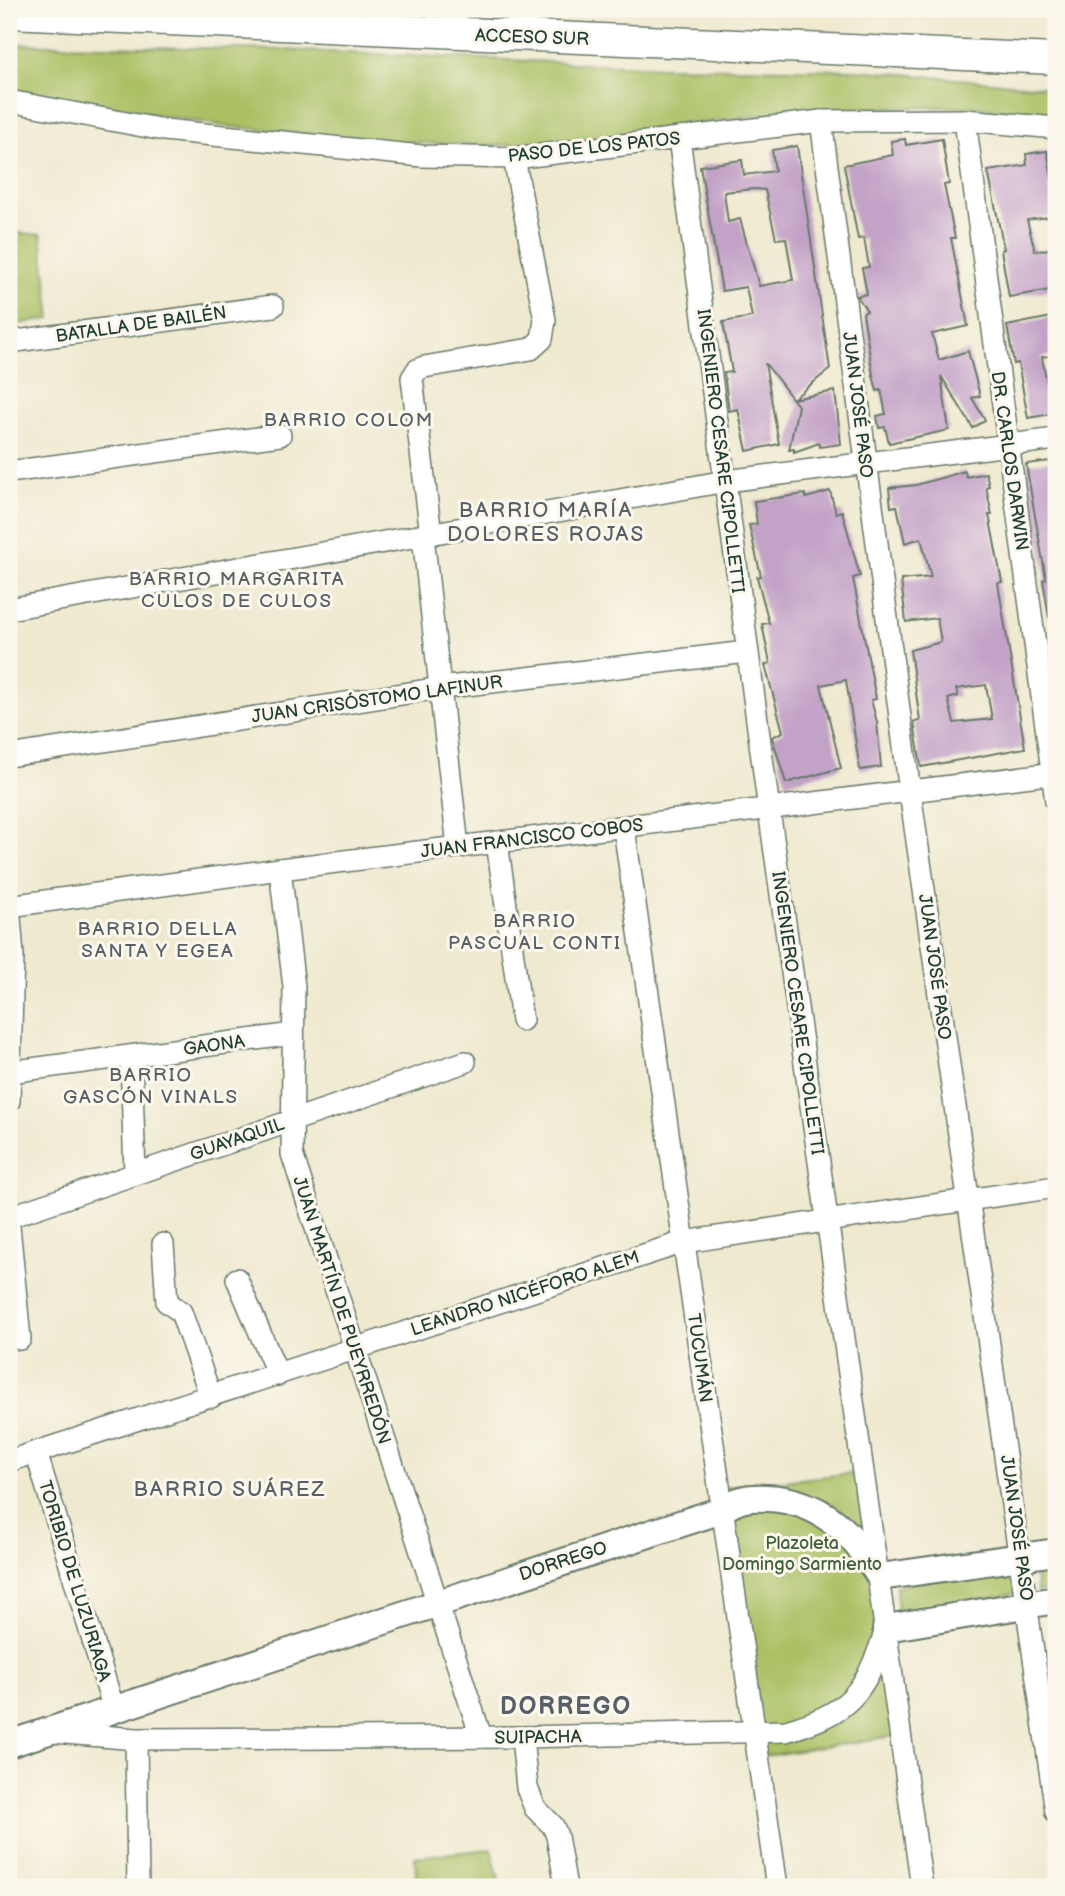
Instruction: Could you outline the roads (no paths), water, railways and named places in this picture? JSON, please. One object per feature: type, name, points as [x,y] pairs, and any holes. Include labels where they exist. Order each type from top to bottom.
[{"type":"highway","name":"ACCESO SUR","points":[[9,13],[1056,59]]},
{"type":"highway","points":[[9,27],[243,24]]},
{"type":"highway","points":[[891,51],[1056,79]]},
{"type":"main road","name":"DORREGO","points":[[9,1744],[437,1601],[722,1510],[736,1499],[785,1499],[811,1507],[845,1531],[864,1552],[880,1577]]},
{"type":"main road","points":[[880,1577],[1056,1552]]},
{"type":"main road","points":[[886,1628],[1056,1600]]},
{"type":"street","name":"PASO DE LOS PATOS","points":[[9,101],[164,130],[422,156],[513,158],[821,121],[965,120],[1056,128]]},
{"type":"street","name":"DR. CARLOS DARWIN","points":[[965,120],[1056,801]]},
{"type":"street","name":"JUAN JOSÉ PASO","points":[[821,121],[910,792],[1056,1812]]},
{"type":"street","name":"INGENIERO CESARE CIPOLLETTI","points":[[679,138],[747,652],[922,1887]]},
{"type":"street","points":[[458,846],[440,688],[412,378],[417,370],[424,367],[531,349],[542,339],[545,320],[513,158]]},
{"type":"street","name":"BATALLA DE BAILÉN","points":[[9,342],[273,306]]},
{"type":"street","points":[[9,472],[280,435]]},
{"type":"street","points":[[9,609],[726,481],[1056,439]]},
{"type":"street","name":"JUAN CRISÓSTOMO LAFINUR","points":[[9,756],[440,688],[747,652]]},
{"type":"street","name":"JUAN FRANCISCO COBOS","points":[[9,906],[458,846],[624,828],[1054,773]]},
{"type":"street","name":"TUCUMÁN","points":[[624,828],[777,1887]]},
{"type":"street","points":[[497,842],[522,1020]]},
{"type":"street","name":"JUAN MARTÍN DE PUEYRREDÓN","points":[[280,869],[289,937],[293,1034],[290,1142],[295,1166],[481,1737]]},
{"type":"street","points":[[9,906],[13,956],[9,1101]]},
{"type":"street","name":"GAONA","points":[[9,1072],[293,1034]]},
{"type":"street","points":[[131,1056],[135,1174]]},
{"type":"street","name":"GUAYAQUIL","points":[[9,1217],[465,1062]]},
{"type":"street","name":"LEANDRO NICÉFORO ALEM","points":[[9,1461],[684,1242],[1056,1187]]},
{"type":"street","points":[[9,1226],[20,1339]]},
{"type":"street","points":[[163,1244],[167,1302],[181,1312],[211,1397]]},
{"type":"street","points":[[237,1279],[278,1375]]},
{"type":"street","name":"TORIBIO DE LUZURIAGA","points":[[36,1452],[114,1710]]},
{"type":"street","name":"SUIPACHA","points":[[136,1739],[522,1737],[786,1731],[818,1722],[840,1710],[864,1684],[886,1628]]},
{"type":"street","name":"DORREGO","points":[[51,1732],[136,1739]]},
{"type":"street","points":[[522,1737],[527,1788],[536,1808],[553,1826],[557,1836],[566,1887]]},
{"type":"street","points":[[136,1739],[138,1887]]},
{"type":"district","name":"BARRIO COLOM","points":[[349,419]]},
{"type":"district","name":"BARRIO MARÍA DOLORES ROJAS","points":[[546,522]]},
{"type":"district","name":"BARRIO MARGARITA CULOS DE CULOS","points":[[237,589]]},
{"type":"district","name":"BARRIO PASCUAL CONTI","points":[[535,931]]},
{"type":"district","name":"BARRIO DELLA SANTA Y EGEA","points":[[158,939]]},
{"type":"district","name":"BARRIO GASCÓN VINALS","points":[[151,1085]]},
{"type":"district","name":"BARRIO SUÁREZ","points":[[230,1489]]},
{"type":"district","name":"DORREGO","points":[[566,1706]]},
{"type":"park label","name":"Plazoleta Domingo Sarmiento","points":[[802,1553]]}]
